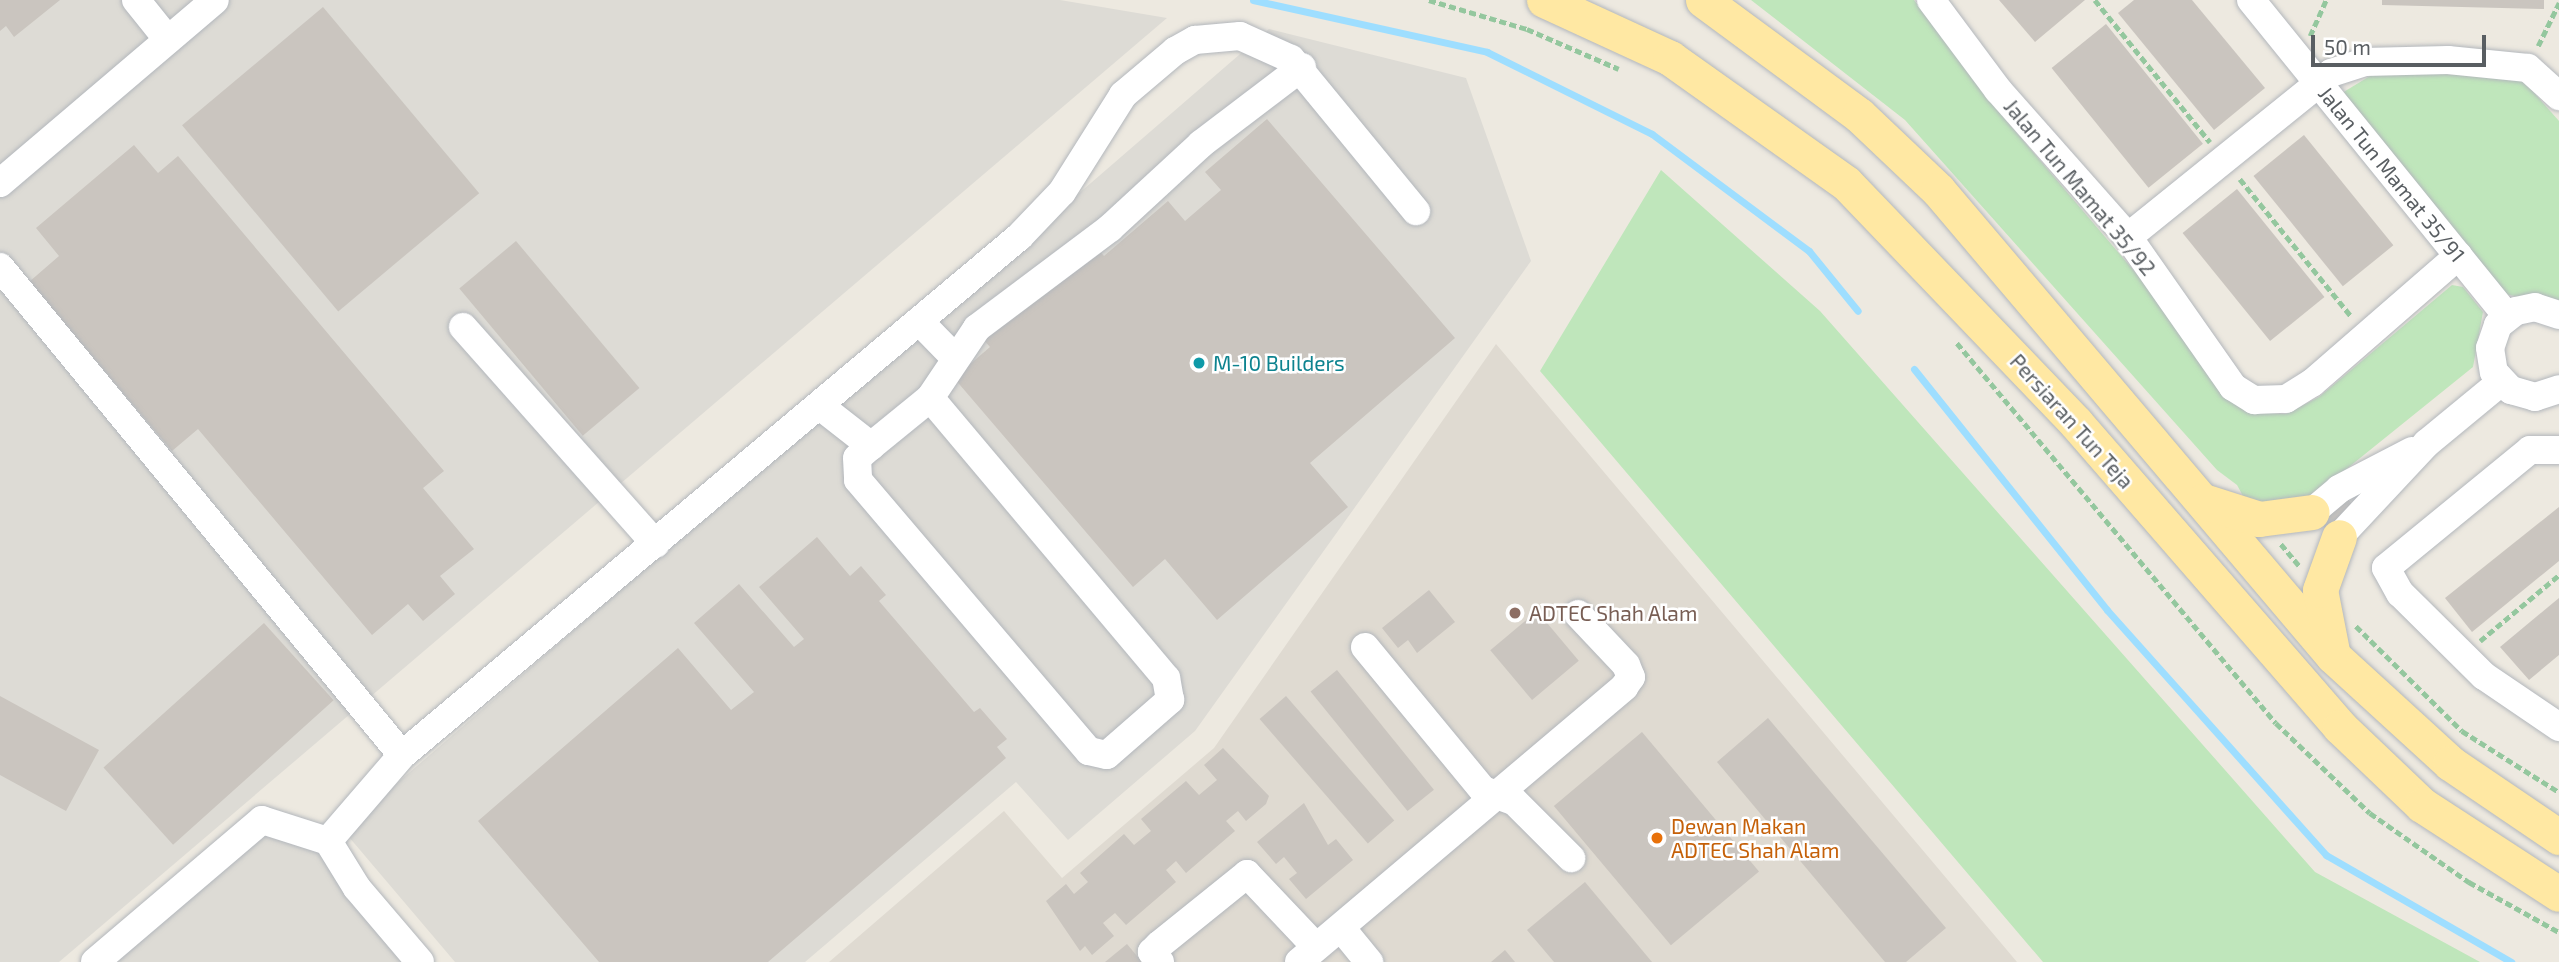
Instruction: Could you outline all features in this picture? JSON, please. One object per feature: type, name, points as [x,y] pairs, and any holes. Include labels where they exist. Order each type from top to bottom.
[{"type":"main road","name":"Persiaran Tun Teja","points":[[1544,0],[1670,58],[1846,183],[2076,423],[2273,570]]},
{"type":"main road","name":"Persiaran Tun Teja","points":[[1703,0],[1859,115],[1938,190],[2203,501],[2273,570],[2340,727],[2422,805],[2559,894]]},
{"type":"main road","points":[[2273,570],[2312,512]]},
{"type":"main road","points":[[2273,570],[2339,537]]},
{"type":"main road","points":[[2273,570],[2333,656],[2450,763],[2559,837]]},
{"type":"street","points":[[136,0],[168,40]]},
{"type":"street","points":[[0,183],[215,0]]},
{"type":"street","name":"Jalan Tun Mamat 35/92","points":[[1931,0],[1998,90],[2128,237],[2233,387],[2254,400],[2286,399],[2312,383],[2458,256]]},
{"type":"street","name":"Jalan Tun Mamat 35/91","points":[[2251,0],[2507,316]]},
{"type":"street","points":[[328,841],[402,755],[1019,237],[1062,191],[1123,95],[1175,51],[1195,40],[1240,36],[1302,67],[1416,211]]},
{"type":"street","points":[[2128,237],[2319,83],[2364,62],[2448,60],[2528,68],[2559,96]]},
{"type":"street","points":[[930,398],[1171,687],[1170,700],[1119,746],[1102,756],[1089,751],[908,543],[856,475],[857,458],[930,398],[954,357],[977,328],[1110,228],[1201,144],[1302,67]]},
{"type":"street","points":[[0,267],[402,755]]},
{"type":"street","points":[[2559,315],[2535,307],[2507,316],[2490,348],[2501,382],[2535,397],[2559,389]]},
{"type":"street","points":[[919,321],[954,357]]},
{"type":"street","points":[[463,327],[656,544]]},
{"type":"street","points":[[2339,537],[2427,443],[2501,382]]},
{"type":"street","points":[[820,406],[871,446]]},
{"type":"street","points":[[2312,512],[2339,489],[2427,443]]},
{"type":"street","points":[[2557,449],[2530,450],[2396,553],[2386,568],[2390,582],[2463,655],[2558,725]]},
{"type":"street","points":[[1160,962],[1152,952],[1247,874],[1307,954],[1342,929],[1631,677],[1578,614]]},
{"type":"street","points":[[1365,647],[1483,790],[1499,794],[1571,858]]},
{"type":"street","points":[[95,962],[262,820],[328,841],[357,888],[419,962]]},
{"type":"street","points":[[1342,929],[1369,962]]},
{"type":"path","points":[[1429,0],[1527,29],[1627,72]]},
{"type":"path","points":[[2299,58],[2326,0]]},
{"type":"path","points":[[2528,68],[2559,3]]},
{"type":"path","points":[[1949,335],[2276,723],[2370,813],[2469,882],[2559,932]]},
{"type":"path","points":[[2463,655],[2559,575]]},
{"type":"path","points":[[2350,622],[2462,730],[2559,792]]},
{"type":"shaded area","points":[[0,0],[1060,0],[1167,18],[59,962],[0,962]]},
{"type":"shaded area","points":[[1269,29],[1466,78],[1531,261],[1195,731],[1068,840],[1016,782],[805,962],[455,962],[343,830]]},
{"type":"shaded area","name":"ADTEC Shah Alam","points":[[1496,344],[2017,962],[829,962],[1004,811],[1062,878],[1214,748]]},
{"type":"shaded area","points":[[261,831],[323,849],[407,962],[112,962]]},
{"type":"green space","points":[[1751,0],[1914,0],[1987,98],[2254,412],[2286,414],[2319,397],[2452,285],[2463,287],[2483,312],[2473,367],[2308,500],[2249,507],[2237,485],[2217,470],[1905,120]]},
{"type":"green space","points":[[2411,72],[2522,79],[2559,121],[2559,304],[2504,294],[2342,93],[2370,76]]},
{"type":"green space","points":[[1661,170],[1820,311],[2315,872],[2480,962],[2043,962],[1540,371]]},
{"type":"building","points":[[0,0],[60,0],[14,37],[6,26],[0,31]]},
{"type":"building","points":[[1999,0],[2085,0],[2035,42]]},
{"type":"building","points":[[2134,0],[2192,0],[2265,88],[2214,130],[2118,13]]},
{"type":"building","points":[[2382,0],[2544,0],[2544,9],[2382,5]]},
{"type":"building","points":[[323,7],[479,193],[338,311],[182,125]]},
{"type":"building","points":[[2106,24],[2203,144],[2149,188],[2052,68]]},
{"type":"building","name":"M-10 Builders","points":[[1267,119],[1455,338],[1310,463],[1348,507],[1217,620],[1165,559],[1133,587],[954,378],[990,347],[982,338],[1093,243],[1104,256],[1168,201],[1185,221],[1221,190],[1205,172]]},
{"type":"building","points":[[2304,135],[2393,245],[2343,286],[2253,176]]},
{"type":"building","points":[[134,145],[158,173],[178,156],[444,471],[423,488],[474,549],[440,576],[455,594],[423,621],[408,604],[372,635],[198,429],[172,451],[29,282],[59,256],[36,228]]},
{"type":"building","points":[[2237,189],[2324,297],[2270,341],[2183,233]]},
{"type":"building","points":[[516,241],[639,388],[583,436],[459,289]]},
{"type":"building","points":[[2345,496],[2357,510],[2330,533],[2318,520]]},
{"type":"building","points":[[2559,507],[2559,561],[2472,632],[2445,598]]},
{"type":"building","points":[[817,537],[850,576],[861,566],[886,595],[879,601],[974,712],[980,708],[1007,739],[997,747],[1006,758],[768,962],[599,962],[478,821],[678,648],[731,710],[754,692],[694,623],[739,584],[794,647],[804,639],[759,587]]},
{"type":"building","points":[[1429,590],[1455,622],[1417,653],[1408,640],[1398,648],[1382,628]]},
{"type":"building","points":[[2559,598],[2559,655],[2529,680],[2500,647]]},
{"type":"building","points":[[1537,611],[1579,661],[1532,700],[1490,650]]},
{"type":"building","points":[[264,623],[334,700],[173,845],[103,768]]},
{"type":"building","points":[[1337,670],[1434,790],[1407,811],[1311,691]]},
{"type":"building","points":[[0,696],[99,750],[66,811],[0,775]]},
{"type":"building","points":[[1286,696],[1394,821],[1368,843],[1260,719]]},
{"type":"building","points":[[1768,718],[1946,928],[1906,962],[1885,962],[1717,762]]},
{"type":"building","name":"Dewan Makan ADTEC Shah Alam","points":[[1642,732],[1759,871],[1671,945],[1554,806]]},
{"type":"building","points":[[1223,748],[1269,796],[1266,804],[1246,821],[1238,811],[1226,821],[1235,831],[1186,873],[1176,861],[1166,870],[1176,882],[1126,925],[1115,913],[1103,923],[1114,936],[1092,955],[1085,946],[1080,951],[1046,901],[1066,884],[1074,894],[1088,882],[1080,873],[1124,834],[1134,845],[1151,831],[1141,819],[1186,781],[1199,795],[1217,780],[1204,765]]},
{"type":"building","points":[[1304,803],[1328,845],[1336,839],[1353,860],[1306,899],[1289,879],[1297,873],[1284,857],[1276,864],[1257,842]]},
{"type":"building","points":[[1585,882],[1652,962],[1554,962],[1527,930]]},
{"type":"building","points":[[1127,944],[1142,962],[1105,962]]},
{"type":"building","points":[[1505,950],[1515,962],[1491,962]]},
{"type":"waterway","points":[[1253,0],[1487,52],[1652,134],[1809,251],[1858,311]]},
{"type":"waterway","points":[[1914,369],[2107,610],[2326,855],[2511,962]]},
{"type":"place","name":"M-10 Builders","points":[[1199,363]]},
{"type":"place","name":"ADTEC Shah Alam","points":[[1515,613]]},
{"type":"place","name":"Dewan Makan ADTEC Shah Alam","points":[[1657,838]]}]
